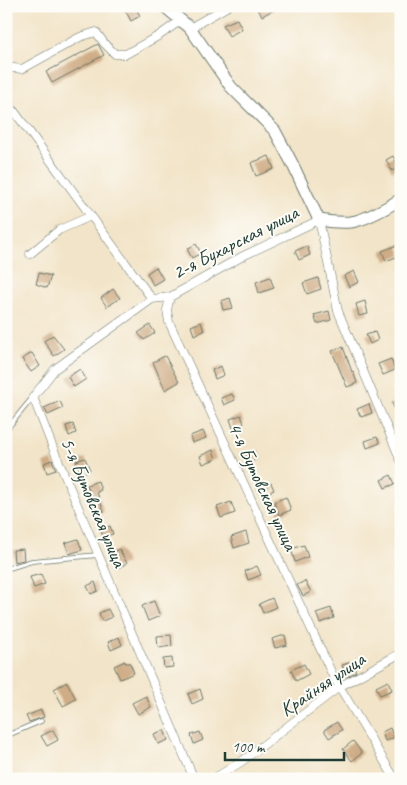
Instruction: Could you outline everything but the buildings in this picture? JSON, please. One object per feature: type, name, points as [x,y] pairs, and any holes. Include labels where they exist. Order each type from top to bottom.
[{"type":"street","points":[[164,6],[190,28],[231,87],[275,131],[292,163],[319,220],[338,311],[401,461]]},
{"type":"street","points":[[190,28],[228,6]]},
{"type":"street","points":[[6,67],[22,69],[80,38],[96,32],[115,54],[126,54],[160,35],[181,20]]},
{"type":"street","points":[[6,100],[152,299]]},
{"type":"street","name":"2-я Бухарская улица","points":[[170,297],[243,256],[319,220],[336,223],[353,222],[380,211],[401,199]]},
{"type":"street","points":[[30,254],[59,230],[91,216]]},
{"type":"street","points":[[33,397],[55,369],[152,299],[170,297]]},
{"type":"street","name":"4-я Бутовская улица","points":[[170,297],[167,310],[169,322],[339,687],[395,779]]},
{"type":"street","name":"5-я Бутовская улица","points":[[33,397],[194,779]]},
{"type":"street","name":"Крайняя улица","points":[[213,779],[241,762],[339,687],[401,653]]},
{"type":"lane","points":[[6,430],[33,397]]},
{"type":"lane","points":[[6,569],[32,561],[99,555]]},
{"type":"lane","points":[[6,736],[41,721]]}]
